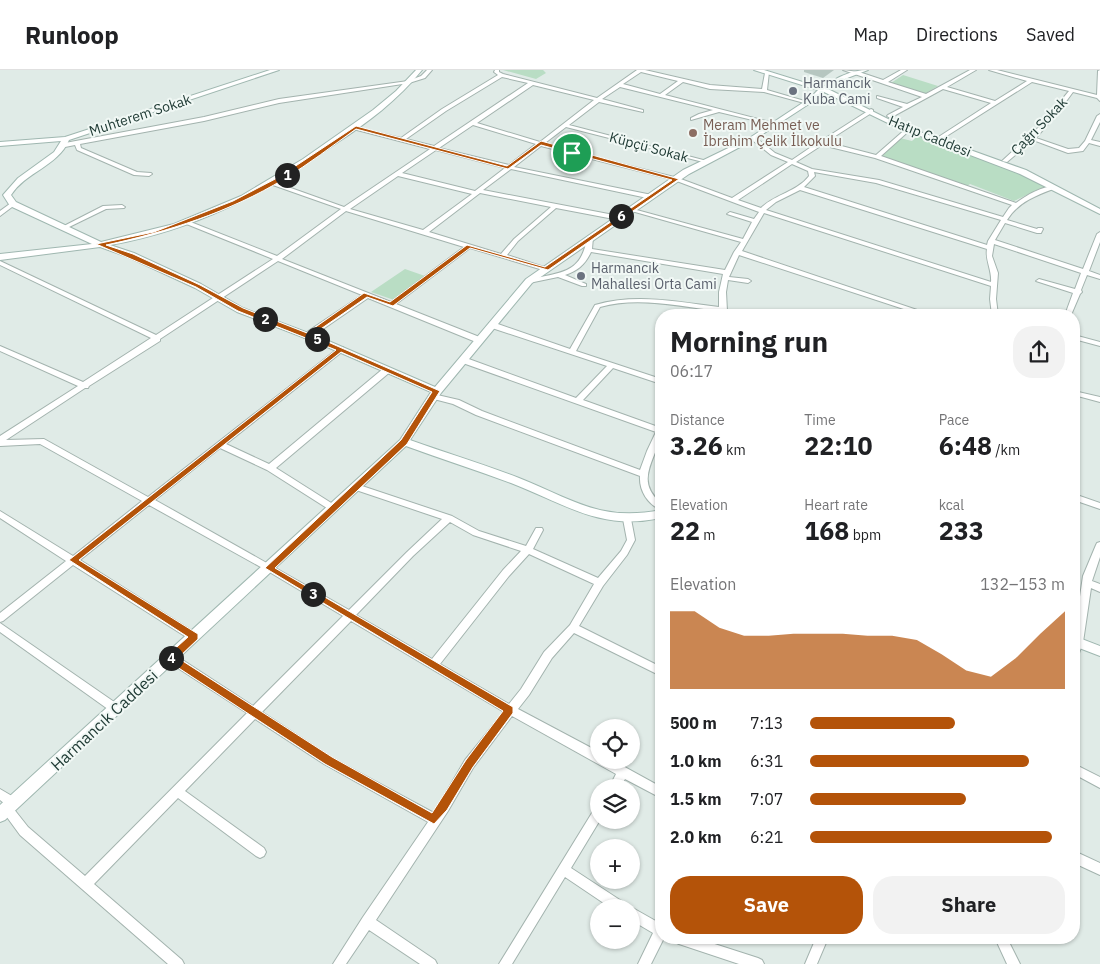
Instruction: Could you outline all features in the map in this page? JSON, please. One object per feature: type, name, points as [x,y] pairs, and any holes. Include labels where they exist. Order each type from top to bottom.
[{"type":"street","name":"Muhterem Sokak","points":[[0,144],[65,142],[276,70]]},
{"type":"street","points":[[0,257],[99,244],[155,233],[235,203],[272,183],[371,118],[419,70]]},
{"type":"street","points":[[430,70],[423,77],[409,82],[279,101],[204,119],[77,144],[65,142],[12,186],[7,195],[12,204],[99,244],[131,255],[198,286],[240,310],[340,349],[479,413],[644,474]]},
{"type":"street","points":[[424,232],[639,70],[710,86],[764,91],[813,100],[851,102]]},
{"type":"street","name":"Hatıp Caddesi","points":[[757,70],[768,71],[825,88],[942,137],[1032,170],[1100,206]]},
{"type":"street","points":[[845,70],[925,96]]},
{"type":"street","points":[[813,100],[825,88],[865,70]]},
{"type":"street","points":[[884,82],[905,70]]},
{"type":"street","points":[[890,116],[974,70]]},
{"type":"street","points":[[991,70],[1100,98],[1100,71]]},
{"type":"street","points":[[764,91],[768,71]]},
{"type":"street","points":[[402,140],[499,72],[532,83],[641,111]]},
{"type":"street","points":[[813,100],[834,92],[840,80]]},
{"type":"street","points":[[661,95],[681,81]]},
{"type":"street","points":[[942,137],[1030,81]]},
{"type":"street","points":[[0,441],[279,258],[345,209],[532,83]]},
{"type":"street","points":[[620,85],[772,124]]},
{"type":"street","points":[[943,87],[996,103]]},
{"type":"street","name":"Çağrı Sokak","points":[[1005,161],[1060,108],[1071,91]]},
{"type":"street","name":"Hatıp Caddesi","points":[[834,92],[908,129],[1023,172],[1100,212]]},
{"type":"street","points":[[879,97],[907,106]]},
{"type":"street","name":"Harmancık Caddesi","points":[[7,809],[404,442],[435,394],[529,281],[590,237],[652,198],[676,179],[753,138],[772,124],[813,100]]},
{"type":"street","points":[[693,119],[701,114],[720,110]]},
{"type":"street","points":[[733,200],[871,111]]},
{"type":"street","points":[[1031,138],[1068,151],[1081,150],[1098,126],[1100,118]]},
{"type":"street","points":[[472,123],[676,179],[764,211],[996,284]]},
{"type":"street","name":"Küpçü Sokak","points":[[564,125],[705,162]]},
{"type":"street","points":[[356,128],[508,167],[652,198]]},
{"type":"street","points":[[877,157],[908,129]]},
{"type":"street","points":[[798,137],[877,157],[1017,204]]},
{"type":"street","points":[[753,138],[773,154],[811,170],[877,181],[1039,232],[1040,230]]},
{"type":"street","points":[[1088,141],[1100,144]]},
{"type":"street","points":[[77,144],[79,149],[136,174],[149,174]]},
{"type":"street","points":[[723,309],[725,275],[756,221],[768,205],[806,185],[812,176],[811,170]]},
{"type":"street","points":[[397,174],[477,192],[619,218]]},
{"type":"street","points":[[272,183],[345,209],[545,269]]},
{"type":"street","points":[[996,309],[993,299],[996,284],[995,273],[989,256],[991,245],[1011,209],[1030,195],[1054,187]]},
{"type":"street","points":[[800,188],[1100,277]]},
{"type":"street","points":[[0,214],[12,204]]},
{"type":"street","points":[[503,256],[516,240],[555,206]]},
{"type":"street","points":[[66,228],[105,207],[122,207]]},
{"type":"street","points":[[631,210],[744,241]]},
{"type":"street","points":[[730,214],[756,221]]},
{"type":"street","points":[[186,222],[479,340]]},
{"type":"street","points":[[1071,309],[1100,234]]},
{"type":"street","points":[[529,281],[576,270],[583,261],[590,237]]},
{"type":"street","points":[[391,304],[469,246]]},
{"type":"street","points":[[587,250],[748,280]]},
{"type":"street","points":[[737,252],[911,309]]},
{"type":"street","points":[[0,263],[157,339]]},
{"type":"street","points":[[558,275],[584,285]]},
{"type":"street","points":[[1039,281],[1079,292]]},
{"type":"street","points":[[307,336],[366,295]]},
{"type":"street","points":[[572,351],[596,306],[604,303],[637,301],[700,309]]},
{"type":"street","points":[[492,325],[655,380]]},
{"type":"street","points":[[1080,338],[1100,344]]},
{"type":"street","points":[[0,348],[85,386]]},
{"type":"street","points":[[0,618],[340,349]]},
{"type":"street","points":[[0,356],[8,352]]},
{"type":"street","points":[[463,360],[655,429]]},
{"type":"street","points":[[578,401],[612,365]]},
{"type":"street","points":[[270,468],[387,370]]},
{"type":"street","points":[[1080,395],[1100,400]]},
{"type":"street","points":[[0,441],[41,441],[269,568],[510,710],[590,754]]},
{"type":"street","points":[[404,442],[517,481],[587,513],[627,520],[646,519],[655,516]]},
{"type":"street","points":[[655,443],[644,465],[644,484],[651,501],[655,503]]},
{"type":"street","points":[[219,444],[270,468],[333,508]]},
{"type":"street","points":[[356,486],[449,518],[476,533],[528,550],[600,582]]},
{"type":"street","points":[[1080,499],[1100,506]]},
{"type":"street","points":[[0,514],[194,637]]},
{"type":"street","points":[[86,884],[449,518]]},
{"type":"street","points":[[339,964],[434,819],[444,807],[469,764],[525,692],[548,655],[573,628],[600,582],[631,540],[627,520]]},
{"type":"street","points":[[433,665],[506,573],[528,550],[539,530]]},
{"type":"street","points":[[1080,619],[1087,583],[1100,545]]},
{"type":"street","points":[[1087,583],[1100,588]]},
{"type":"street","points":[[0,627],[116,709]]},
{"type":"street","points":[[573,628],[655,669]]},
{"type":"street","points":[[1080,646],[1100,651]]},
{"type":"street","points":[[171,658],[328,761],[434,819]]},
{"type":"street","points":[[618,769],[655,790]]},
{"type":"street","points":[[619,779],[623,772]]},
{"type":"street","points":[[1080,773],[1100,782]]},
{"type":"street","points":[[178,791],[260,852]]},
{"type":"street","points":[[0,794],[7,809],[24,831],[178,964]]},
{"type":"street","points":[[505,964],[590,826]]},
{"type":"street","points":[[1080,860],[1100,869]]},
{"type":"street","points":[[563,869],[608,899]]},
{"type":"street","points":[[640,918],[655,927]]},
{"type":"street","points":[[367,921],[431,964]]},
{"type":"street","points":[[644,964],[655,943]]},
{"type":"street","points":[[697,944],[758,964]]},
{"type":"street","points":[[811,964],[819,944]]},
{"type":"street","points":[[1004,944],[1014,964]]},
{"type":"green space","points":[[503,70],[543,70],[546,73],[536,79]]},
{"type":"green space","points":[[903,75],[938,86],[926,93],[922,93],[891,83]]},
{"type":"green space","points":[[917,136],[1024,174],[1046,186],[1014,201],[970,184],[967,186],[881,157],[900,138],[912,141]]},
{"type":"green space","points":[[405,269],[425,276],[394,300],[371,292]]},
{"type":"building","points":[[804,70],[834,70],[823,78],[804,72]]},
{"type":"place","name":"Harmancık Kuba Cami","points":[[793,91]]},
{"type":"place","name":"Meram Mehmet ve İbrahim Çelik İlkokulu","points":[[693,133]]},
{"type":"place","name":"Harmancık Mahallesi Orta Cami","points":[[581,276]]},
{"type":"route","points":[[572,153],[541,143],[508,167],[356,128],[281,178],[235,203],[155,233],[99,244],[131,255],[198,286],[240,310],[321,341],[437,391],[404,442],[269,568],[510,710],[469,764],[444,807],[434,819],[328,761],[171,658],[194,637],[73,560],[219,444],[340,349],[321,341],[307,336],[366,295],[391,304],[469,246],[545,269],[605,226],[652,198],[676,179],[572,153]]}]
